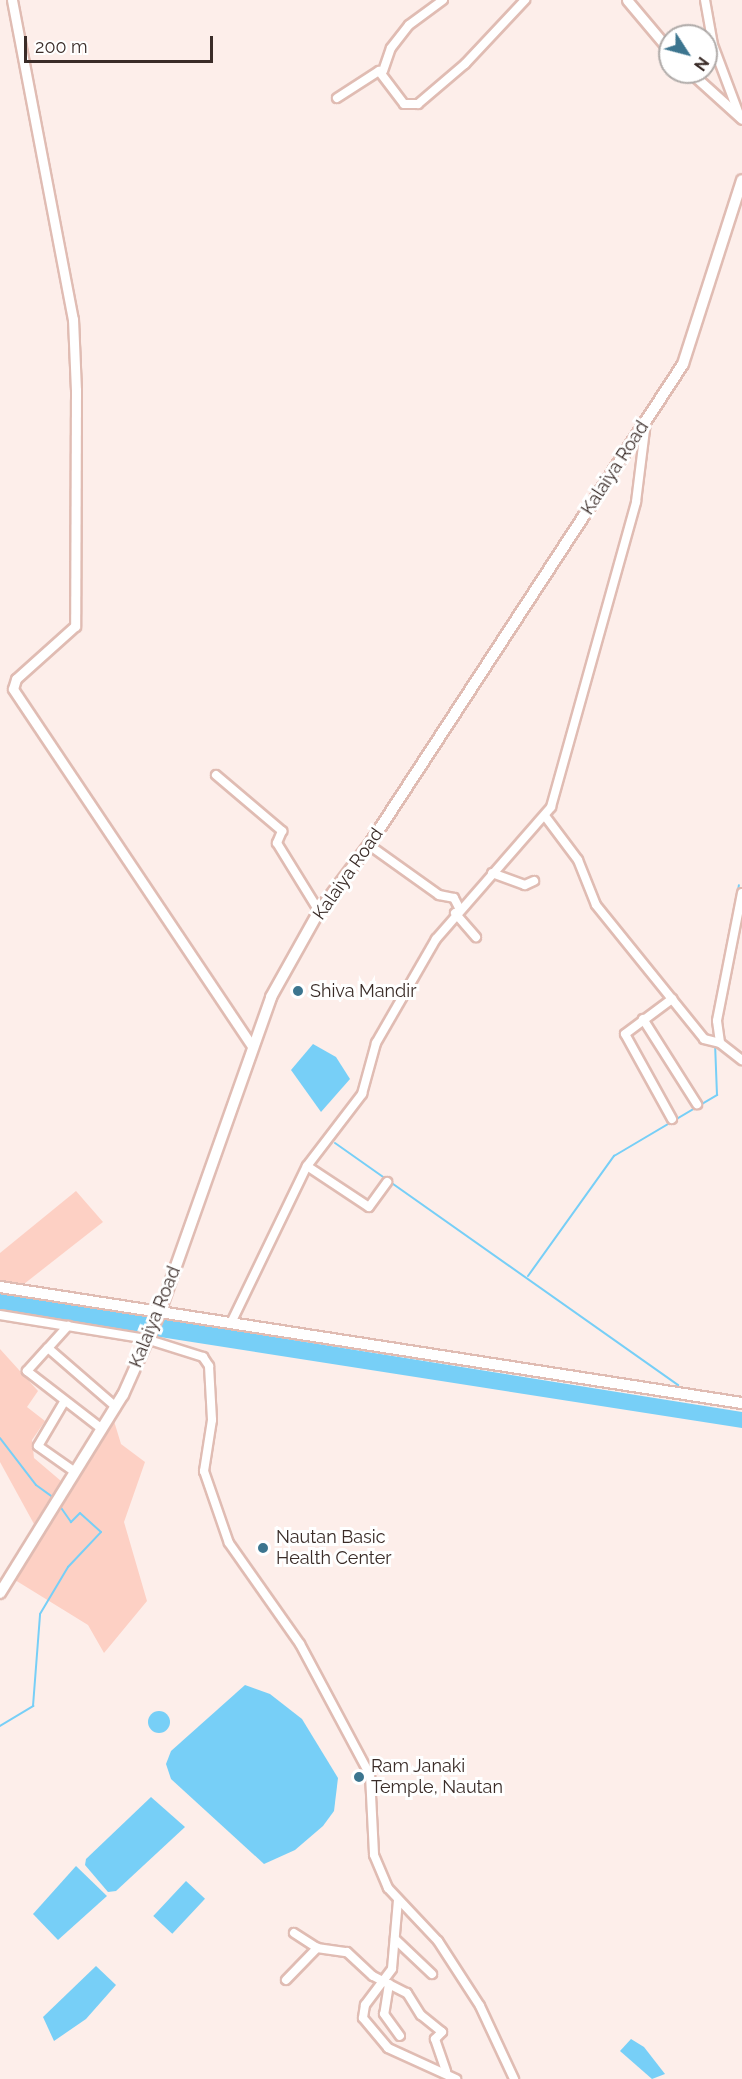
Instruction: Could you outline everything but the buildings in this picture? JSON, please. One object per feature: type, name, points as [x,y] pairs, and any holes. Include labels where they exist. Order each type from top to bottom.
[{"type":"main road","name":"Kalaiya Road","points":[[0,1593],[116,1407],[157,1317],[251,1045],[271,997],[319,912],[369,845],[683,364],[742,180]]},
{"type":"main road","points":[[0,1287],[157,1317],[231,1323],[742,1403]]},
{"type":"street","points":[[12,0],[73,319],[76,379],[75,626],[16,679],[13,689],[251,1045]]},
{"type":"street","points":[[337,98],[383,71],[391,48],[408,25],[443,0]]},
{"type":"street","points":[[383,71],[404,104],[418,104],[465,64],[525,0]]},
{"type":"street","points":[[627,0],[658,37]]},
{"type":"street","points":[[705,0],[713,45],[741,118]]},
{"type":"street","points":[[703,84],[741,118]]},
{"type":"street","points":[[231,1323],[307,1166],[362,1094],[376,1043],[457,910],[545,816],[562,779],[636,501],[646,421]]},
{"type":"street","points":[[216,775],[282,831],[277,843],[319,912]]},
{"type":"street","points":[[545,816],[578,860],[596,905],[672,999],[716,1043],[742,1060]]},
{"type":"street","points":[[369,845],[439,895],[454,898],[457,910],[476,937]]},
{"type":"street","points":[[492,873],[525,885],[534,881]]},
{"type":"street","points":[[716,1043],[717,1021],[742,893]]},
{"type":"street","points":[[672,999],[625,1034],[672,1119]]},
{"type":"street","points":[[643,1019],[697,1104]]},
{"type":"street","points":[[307,1166],[369,1207],[387,1182]]},
{"type":"street","points":[[0,1315],[146,1339],[203,1358],[209,1366],[212,1420],[204,1471],[211,1500],[244,1571],[300,1644],[369,1775],[374,1854],[398,1900],[429,1928],[480,2006],[514,2079]]},
{"type":"street","points":[[68,1326],[27,1371],[63,1402],[102,1429]]},
{"type":"street","points":[[48,1348],[116,1407]]},
{"type":"street","points":[[63,1402],[38,1446],[75,1472]]},
{"type":"street","points":[[398,1900],[392,1969],[387,1982],[384,2014],[400,2036]]},
{"type":"street","points":[[294,1933],[317,1948],[347,1952],[387,1982],[407,1993],[421,2015],[442,2032],[435,2039],[446,2071]]},
{"type":"street","points":[[395,1939],[432,1974]]},
{"type":"street","points":[[286,1980],[317,1948]]},
{"type":"street","points":[[387,1982],[362,2011],[378,2040],[446,2071],[456,2079]]},
{"type":"shaded area","points":[[76,1191],[103,1222],[24,1284],[0,1281],[0,1253]]},
{"type":"shaded area","points":[[0,1349],[38,1391],[27,1407],[45,1421],[32,1440],[34,1458],[61,1481],[34,1524],[0,1462]]},
{"type":"shaded area","points":[[114,1421],[121,1444],[145,1462],[124,1522],[147,1601],[104,1653],[88,1625],[15,1580]]},
{"type":"water","points":[[313,1044],[336,1057],[350,1079],[321,1112],[291,1070]]},
{"type":"water","points":[[0,1293],[742,1412],[742,1428],[0,1312]]},
{"type":"water","points":[[245,1685],[270,1694],[302,1719],[338,1778],[334,1811],[323,1826],[295,1850],[264,1864],[171,1779],[166,1764],[171,1751]]},
{"type":"water","points":[[155,1711],[163,1711],[170,1718],[170,1726],[163,1733],[155,1733],[148,1726],[148,1718]]},
{"type":"water","points":[[151,1797],[185,1827],[116,1891],[108,1892],[85,1865],[86,1859]]},
{"type":"water","points":[[76,1866],[107,1896],[58,1940],[33,1914]]},
{"type":"water","points":[[186,1881],[205,1899],[172,1934],[153,1916]]},
{"type":"water","points":[[96,1966],[116,1985],[86,2019],[54,2041],[43,2017]]},
{"type":"water","points":[[631,2039],[644,2047],[665,2074],[652,2079],[620,2051]]},
{"type":"waterway","points":[[737,897],[739,885]]},
{"type":"waterway","points":[[714,1039],[714,1010],[729,941]]},
{"type":"waterway","points":[[528,1276],[614,1156],[717,1095],[715,1044]]},
{"type":"waterway","points":[[335,1143],[678,1385]]},
{"type":"waterway","points":[[0,1438],[36,1485],[54,1498]]},
{"type":"waterway","points":[[0,1726],[33,1706],[40,1614],[68,1567],[101,1532],[80,1513],[71,1522],[59,1505]]},
{"type":"place","name":"Shiva Mandir","points":[[298,991]]},
{"type":"place","name":"Nautan Basic Health Center","points":[[263,1548]]},
{"type":"place","name":"Ram Janaki Temple, Nautan","points":[[359,1777]]}]
